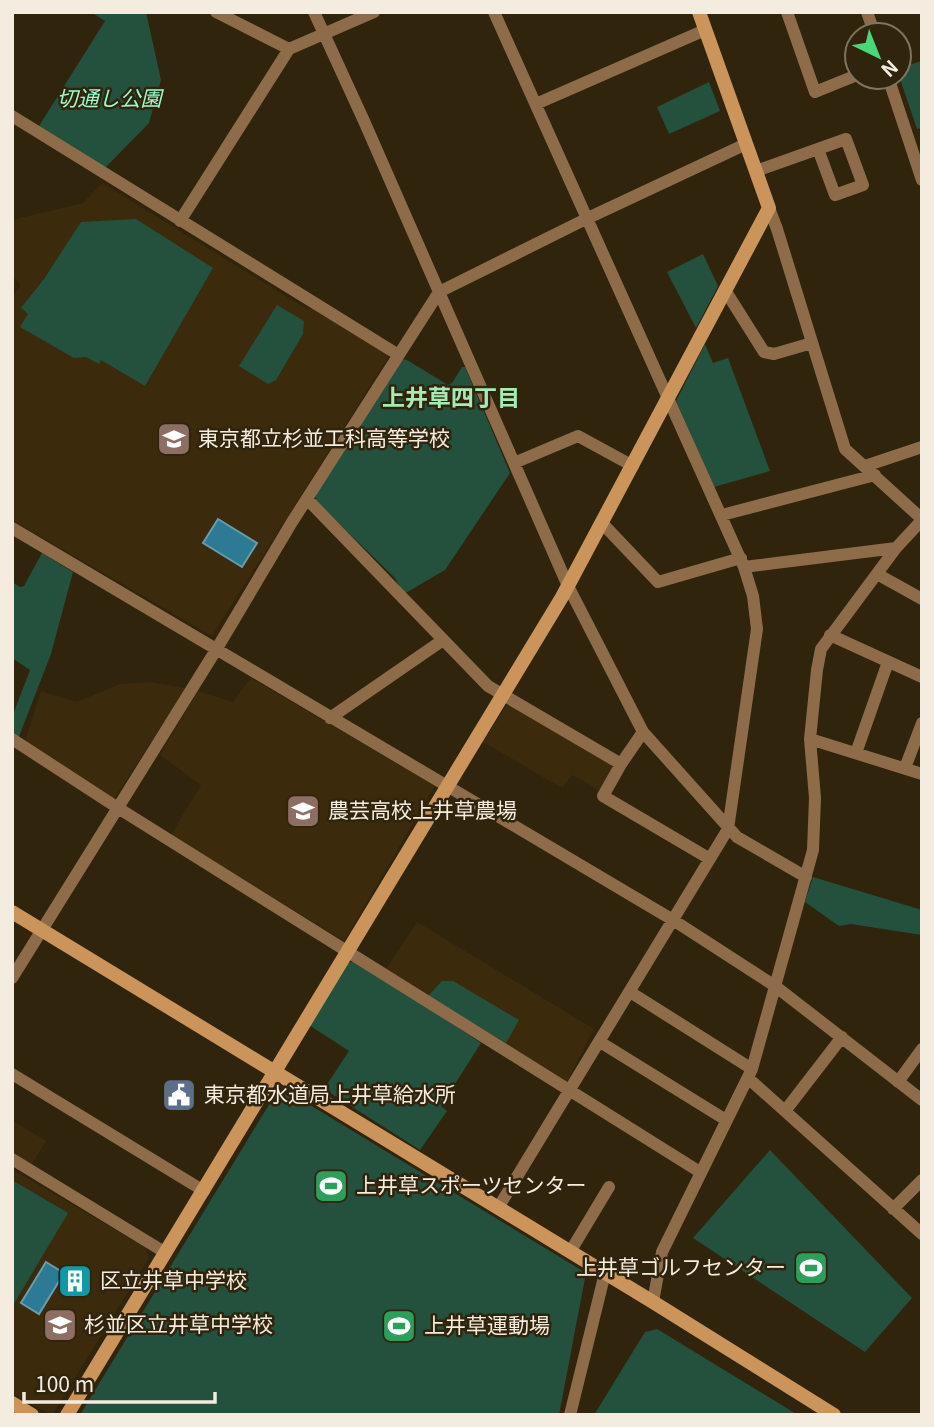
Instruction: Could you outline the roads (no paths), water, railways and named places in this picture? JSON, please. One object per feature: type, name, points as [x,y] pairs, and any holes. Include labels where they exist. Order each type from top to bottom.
[{"type":"street","points":[[216,12],[289,49]]},
{"type":"street","points":[[314,12],[568,586],[643,732],[728,829],[806,877]]},
{"type":"street","points":[[180,221],[289,49],[374,12]]},
{"type":"street","points":[[494,12],[722,515],[753,596],[757,629],[728,829],[498,1208]]},
{"type":"street","points":[[653,1302],[662,1252],[750,1073],[813,850],[816,798],[810,739],[821,649],[896,548],[922,520],[845,449],[777,229],[699,12]]},
{"type":"street","points":[[787,12],[815,92],[843,81]]},
{"type":"street","points":[[536,104],[705,30]]},
{"type":"street","points":[[894,91],[916,141],[922,180]]},
{"type":"street","points":[[12,116],[397,354]]},
{"type":"street","points":[[756,171],[846,139],[863,185],[835,195],[818,149]]},
{"type":"street","points":[[12,978],[397,354],[439,292],[746,144]]},
{"type":"street","points":[[67,1415],[568,586],[769,208]]},
{"type":"street","points":[[724,290],[764,352],[775,354],[812,343]]},
{"type":"street","points":[[514,463],[578,436],[633,466]]},
{"type":"street","points":[[722,515],[870,471],[922,447]]},
{"type":"street","points":[[307,499],[488,686],[621,764]]},
{"type":"street","points":[[602,523],[658,582],[742,563],[896,548]]},
{"type":"street","points":[[12,528],[674,920],[775,986],[922,1100]]},
{"type":"street","points":[[877,573],[922,599]]},
{"type":"street","points":[[830,635],[922,677]]},
{"type":"street","points":[[330,718],[443,640]]},
{"type":"street","points":[[856,753],[888,662]]},
{"type":"street","points":[[905,768],[922,723]]},
{"type":"street","points":[[643,732],[603,796],[710,859]]},
{"type":"street","points":[[12,739],[504,1051],[700,1171]]},
{"type":"street","points":[[810,739],[922,774]]},
{"type":"street","points":[[12,912],[834,1415]]},
{"type":"street","points":[[630,992],[750,1073],[785,1111],[922,1234]]},
{"type":"street","points":[[785,1111],[842,1037]]},
{"type":"street","points":[[600,1042],[726,1120]]},
{"type":"street","points":[[898,1082],[922,1049]]},
{"type":"street","points":[[12,1074],[204,1191]]},
{"type":"street","points":[[12,1159],[166,1253]]},
{"type":"street","points":[[893,1209],[922,1180]]},
{"type":"street","points":[[570,1252],[609,1186]]},
{"type":"street","points":[[570,1415],[605,1273]]},
{"type":"street","points":[[12,1403],[32,1415]]},
{"type":"water","points":[[218,519],[257,543],[242,567],[203,543]]},
{"type":"water","points":[[46,1262],[64,1273],[39,1314],[21,1303]]},
{"type":"place","name":"東京都立杉並工科高等学校","points":[[174,439]]},
{"type":"place","name":"農芸高校上井草農場","points":[[303,811]]},
{"type":"place","name":"東京都水道局上井草給水所","points":[[179,1095]]},
{"type":"place","name":"上井草スポーツセンター","points":[[331,1186]]},
{"type":"place","name":"上井草ゴルフセンター","points":[[811,1268]]},
{"type":"place","name":"区立井草中学校","points":[[75,1281]]},
{"type":"place","name":"杉並区立井草中学校","points":[[60,1325]]},
{"type":"place","name":"上井草運動場","points":[[399,1326]]},
{"type":"district","name":"上井草四丁目","points":[[451,398]]},
{"type":"park label","name":"切通し公園","points":[[109,99]]}]
